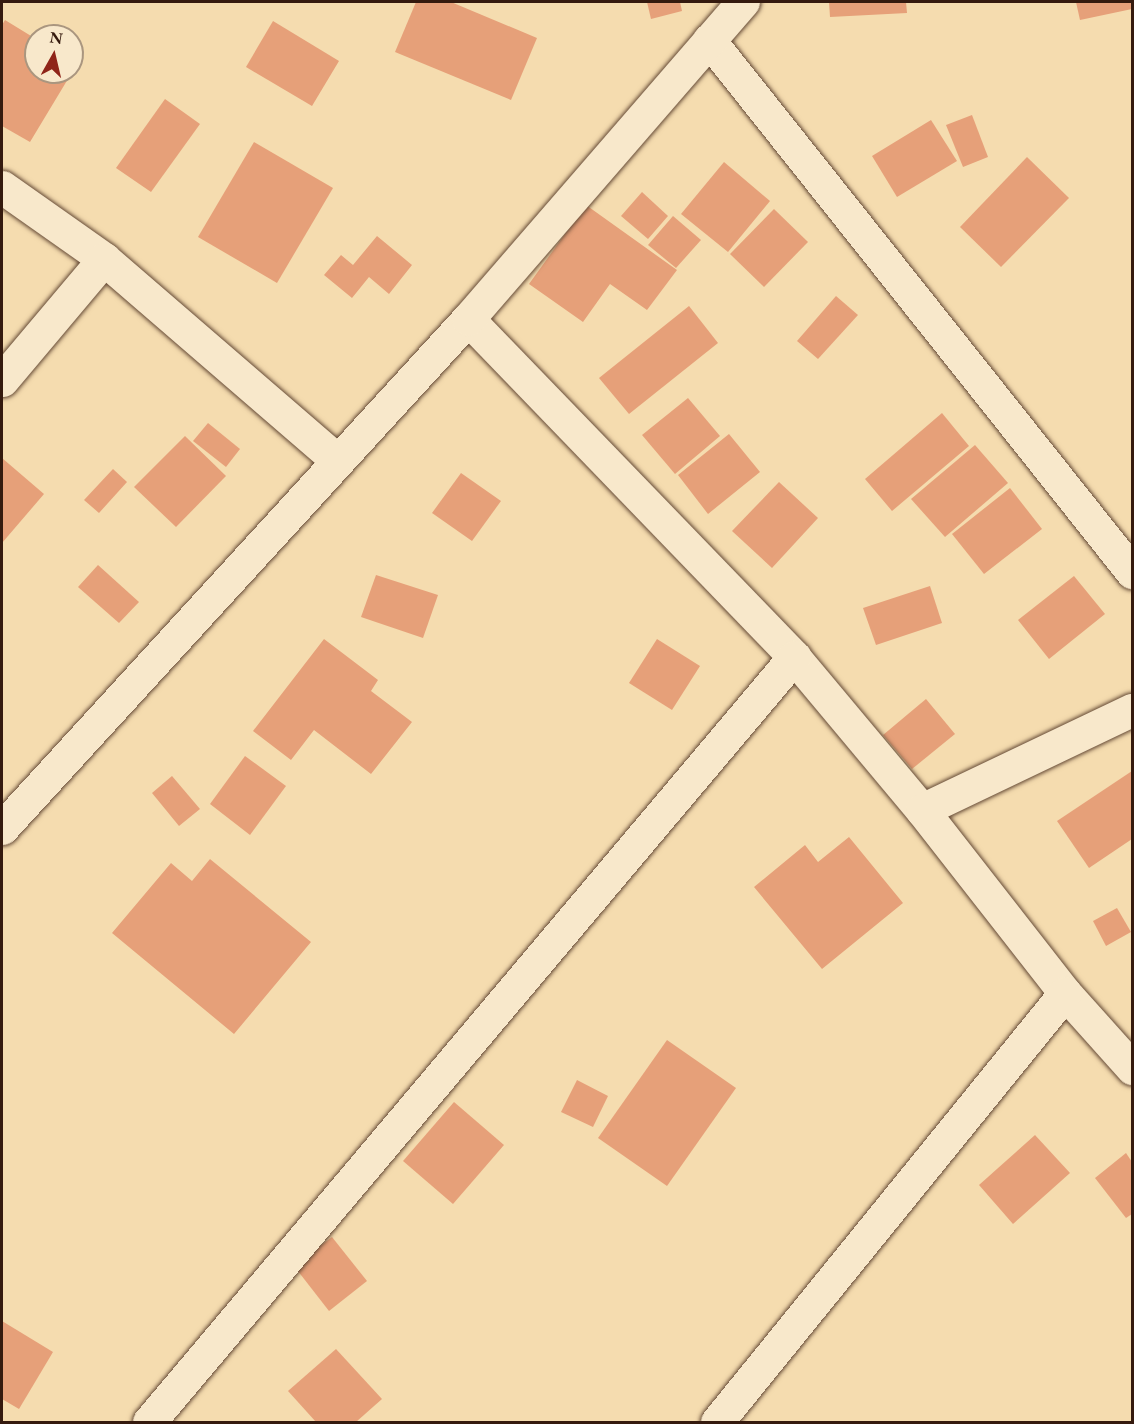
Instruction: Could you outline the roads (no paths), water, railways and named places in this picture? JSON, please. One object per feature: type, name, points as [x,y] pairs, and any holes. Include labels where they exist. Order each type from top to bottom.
[{"type":"street","points":[[2,828],[468,319],[744,2]]},
{"type":"street","points":[[709,40],[1132,572]]},
{"type":"street","points":[[2,187],[104,259],[338,461]]},
{"type":"street","points":[[2,380],[104,259]]},
{"type":"street","points":[[468,319],[794,657],[922,810],[1065,993],[1132,1068]]},
{"type":"street","points":[[149,1422],[794,657]]},
{"type":"street","points":[[922,810],[1132,710]]},
{"type":"street","points":[[717,1422],[1065,993]]}]
